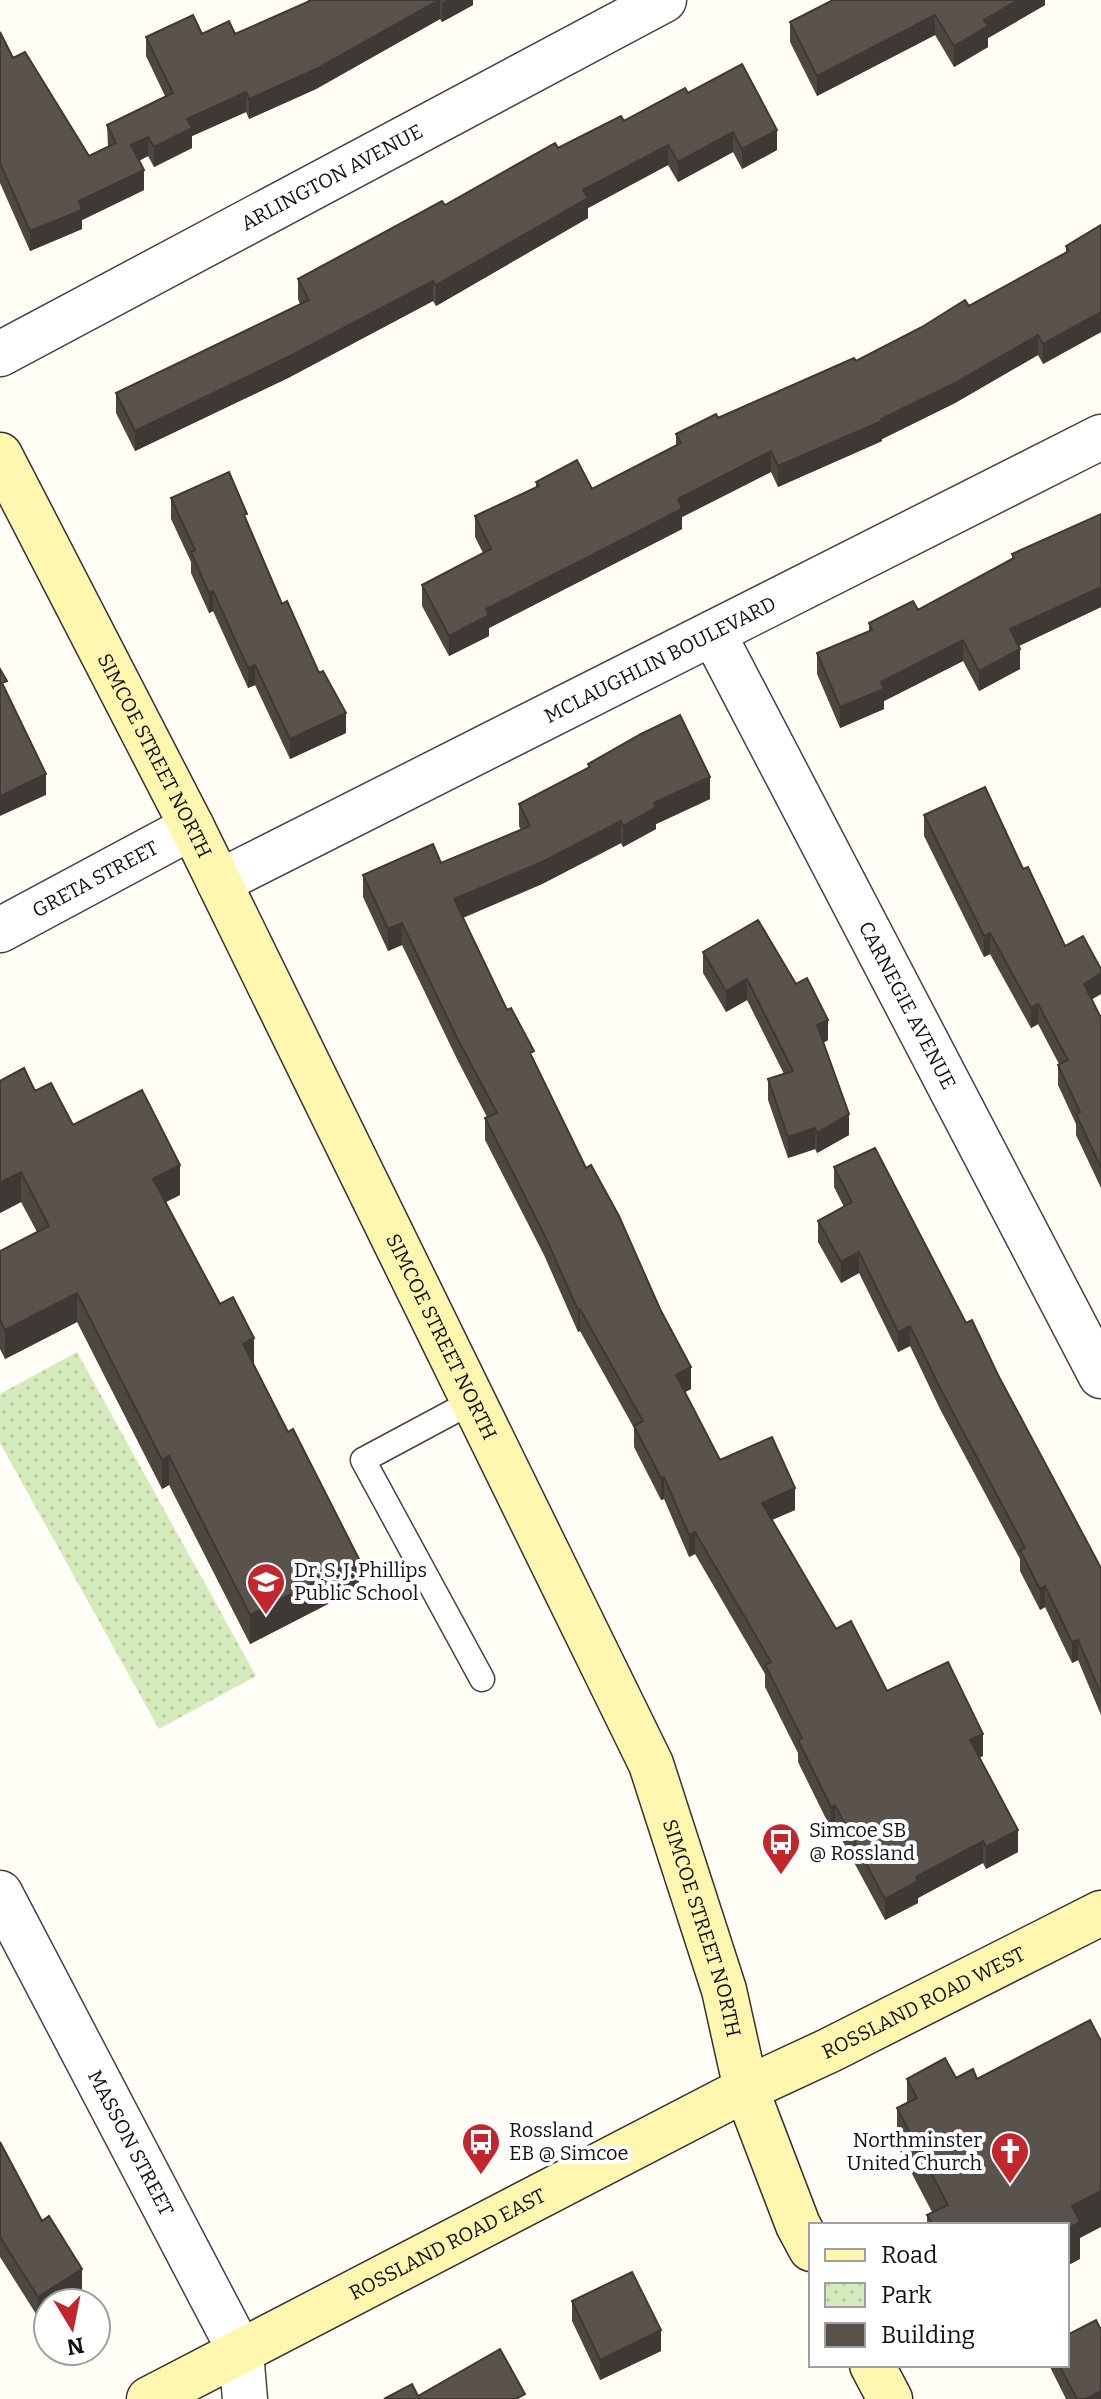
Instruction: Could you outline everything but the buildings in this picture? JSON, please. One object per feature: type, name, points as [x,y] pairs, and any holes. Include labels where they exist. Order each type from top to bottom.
[{"type":"main road","name":"SIMCOE STREET NORTH","points":[[0,455],[192,827],[651,1764],[724,1990],[746,2089],[798,2225],[809,2245]]},
{"type":"main road","name":"ROSSLAND ROAD WEST","points":[[746,2089],[1101,1913]]},
{"type":"main road","name":"ROSSLAND ROAD EAST","points":[[149,2399],[746,2089]]},
{"type":"main road","points":[[873,2367],[890,2399]]},
{"type":"street","name":"ARLINGTON AVENUE","points":[[0,354],[664,0]]},
{"type":"street","name":"MCLAUGHLIN BOULEVARD","points":[[219,882],[1101,437]]},
{"type":"street","name":"CARNEGIE AVENUE","points":[[713,633],[1101,1376]]},
{"type":"street","name":"GRETA STREET","points":[[0,930],[192,827]]},
{"type":"street","name":"MASSON STREET","points":[[0,1893],[241,2353],[245,2399]]},
{"type":"lane","points":[[475,1400],[363,1460],[482,1679]]},
{"type":"green space","points":[[77,1352],[256,1676],[159,1729],[0,1443],[0,1394]]},
{"type":"place","name":"Dr. S. J. Phillips Public School","points":[[266,1616]]},
{"type":"place","name":"Simcoe SB @ Rossland","points":[[781,1876]]},
{"type":"place","name":"Rossland EB @ Simcoe","points":[[481,2176]]},
{"type":"place","name":"Northminster United Church","points":[[1010,2185]]}]
